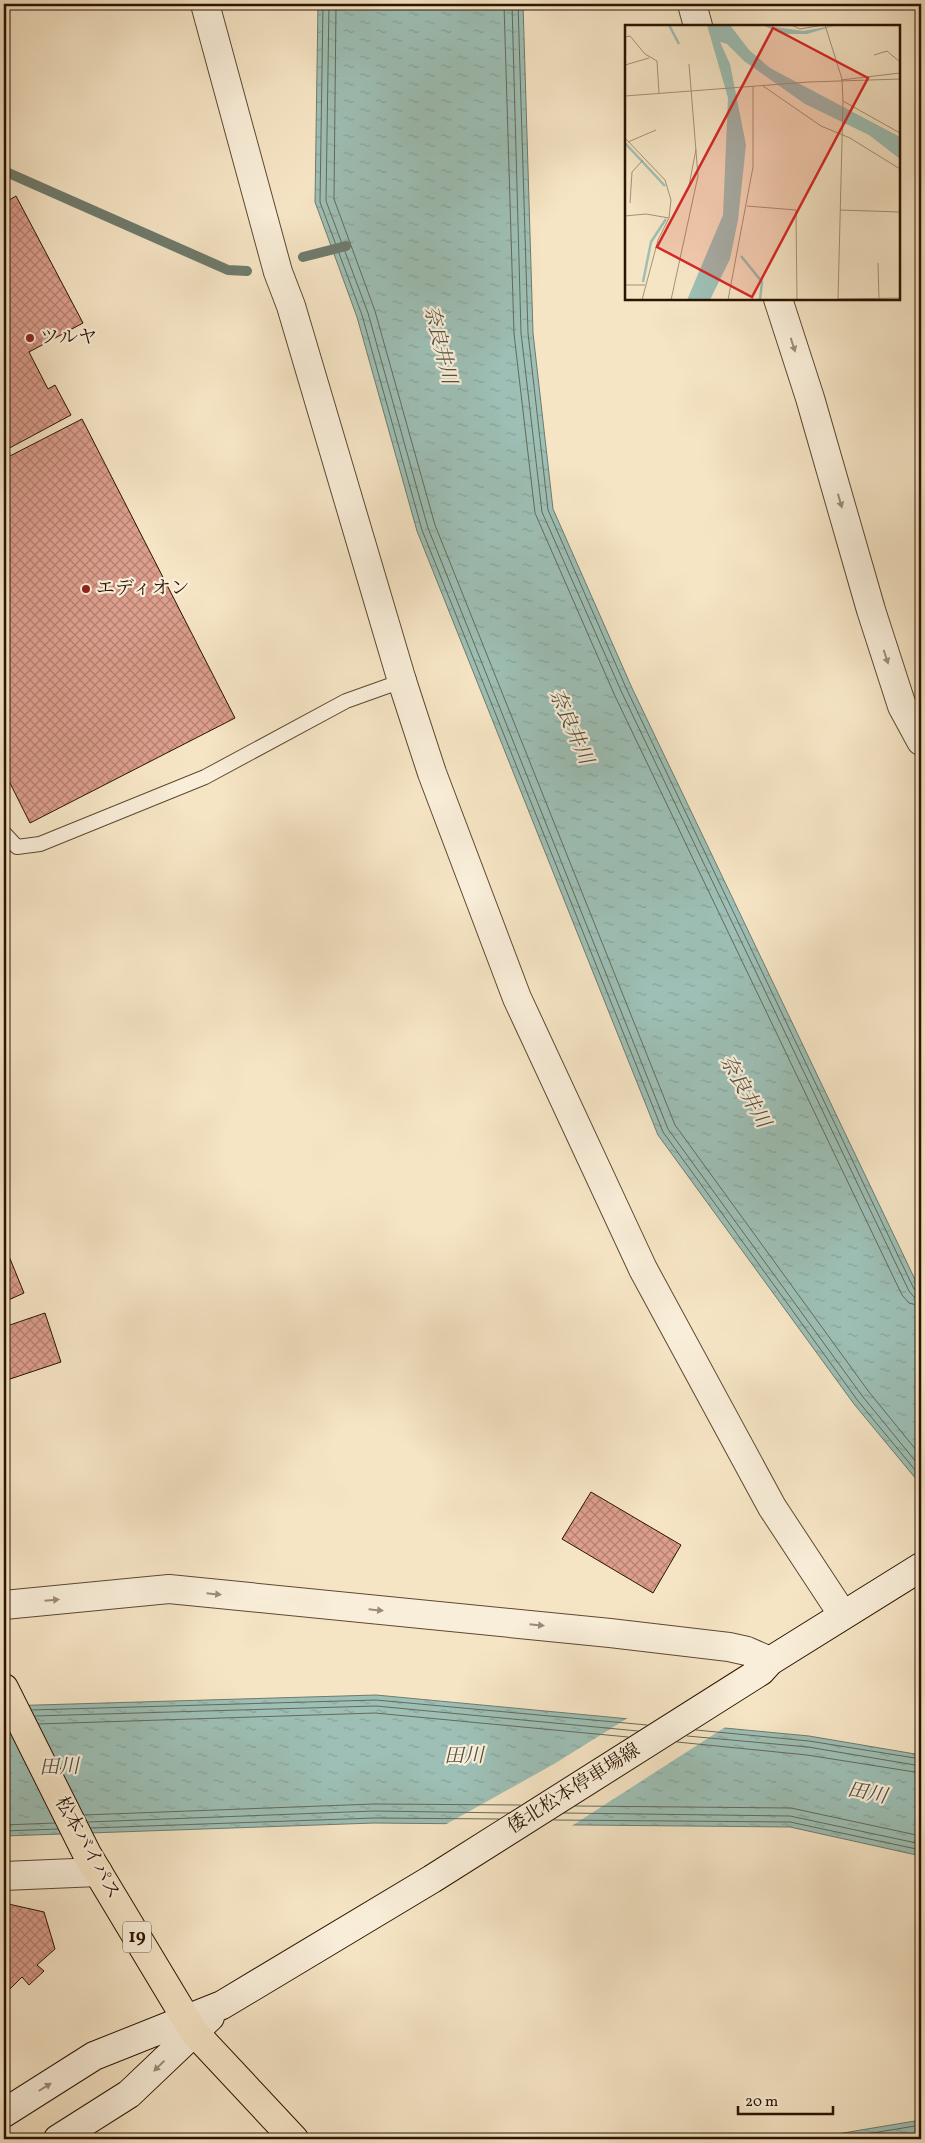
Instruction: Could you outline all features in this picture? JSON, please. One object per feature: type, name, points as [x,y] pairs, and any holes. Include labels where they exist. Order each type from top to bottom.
[{"type":"highway","name":"松本バイパス","points":[[4,1688],[93,1863],[190,2026],[294,2139]]},
{"type":"street","points":[[205,4],[278,272],[291,306],[402,681],[432,773],[517,998],[643,1269],[772,1507],[854,1609]]},
{"type":"street","points":[[692,4],[698,25]]},
{"type":"street","points":[[778,300],[810,398],[885,654],[902,706],[921,741]]},
{"type":"street","name":"倭北松本停車場線","points":[[58,2139],[129,2094],[190,2026],[432,1879],[921,1566]]},
{"type":"street","points":[[4,1605],[169,1589],[610,1632],[729,1647],[746,1651],[766,1666]]},
{"type":"street","points":[[4,1876],[93,1863]]},
{"type":"street","name":"倭北松本停車場線","points":[[4,2112],[94,2056],[190,2026]]},
{"type":"lane","points":[[4,833],[17,847],[40,844],[205,777],[346,702],[402,681]]},
{"type":"water","name":"奈良井川","points":[[318,4],[523,4],[533,333],[553,509],[632,688],[921,1292],[921,1485],[854,1404],[658,1135],[417,531],[357,317],[315,202]]},
{"type":"water","name":"田川","points":[[376,1695],[809,1736],[921,1755],[921,1856],[790,1827],[374,1823],[4,1836],[4,1706]]},
{"type":"water","points":[[921,2120],[921,2139],[819,2139],[825,2136]]},
{"type":"pier","points":[[631,1716],[727,1726],[570,1827],[443,1826],[554,1764]]},
{"type":"building","name":"ツルヤ","points":[[16,196],[83,323],[29,352],[48,389],[55,385],[71,415],[4,451],[4,203]]},
{"type":"building","name":"エディオン","points":[[82,419],[235,718],[30,823],[4,771],[4,459]]},
{"type":"building","points":[[4,1244],[24,1293],[4,1302]]},
{"type":"building","points":[[45,1313],[61,1362],[4,1381],[4,1327]]},
{"type":"building","points":[[591,1492],[681,1545],[653,1593],[562,1539]]},
{"type":"building","points":[[4,1903],[44,1912],[55,1949],[37,1965],[44,1971],[29,1985],[22,1977],[4,1995]]},
{"type":"waterway","points":[[4,171],[228,270],[247,271]]},
{"type":"waterway","points":[[303,257],[346,246]]},
{"type":"place","name":"ツルヤ","points":[[30,338]]},
{"type":"place","name":"エディオン","points":[[86,589]]}]
